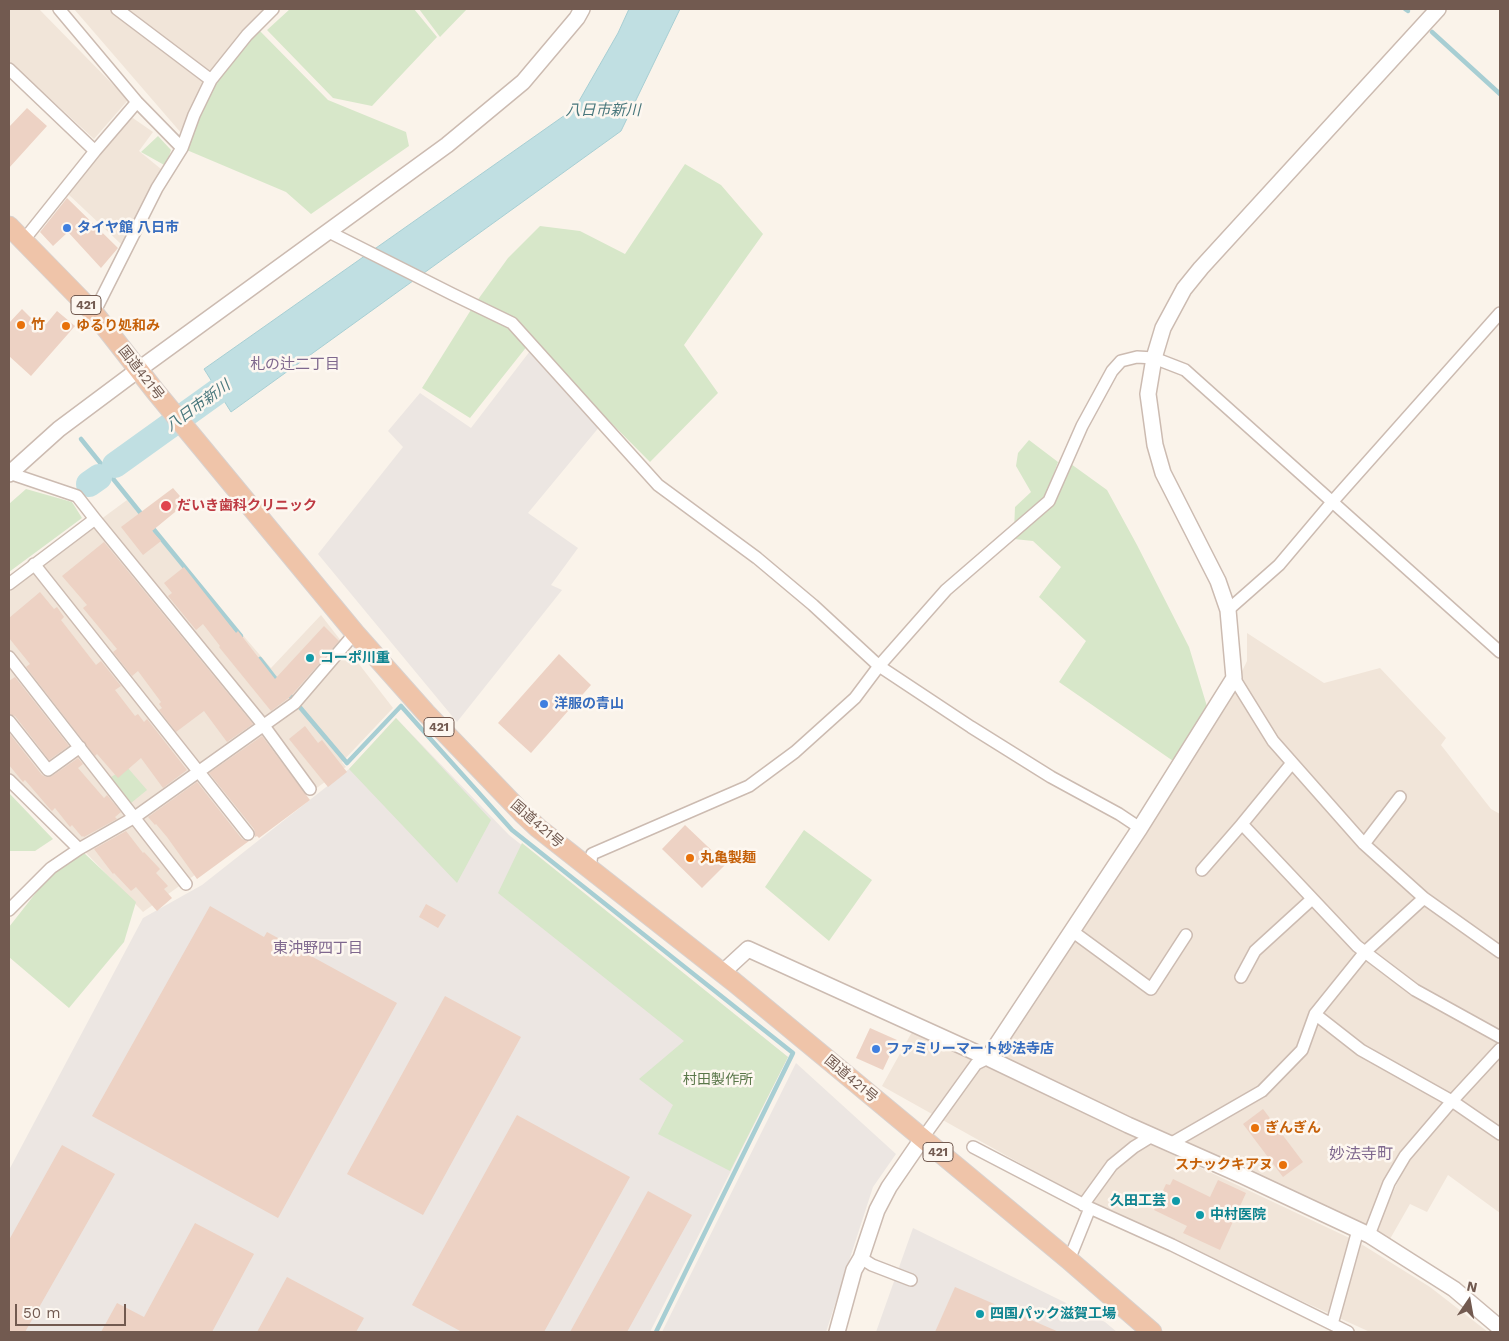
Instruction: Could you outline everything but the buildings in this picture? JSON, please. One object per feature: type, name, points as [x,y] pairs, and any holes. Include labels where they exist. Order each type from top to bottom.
[{"type":"highway","name":"国道421号","points":[[9,226],[94,313],[155,391],[356,633],[426,714],[522,813],[538,828],[832,1063],[1069,1260],[1152,1332]]},
{"type":"street","points":[[117,9],[211,80]]},
{"type":"street","points":[[310,789],[264,726],[77,496],[9,473],[59,429],[447,145],[523,82],[577,18],[582,9]]},
{"type":"street","points":[[1438,9],[1189,282],[1163,328],[1154,358],[1148,394],[1155,444],[1163,472],[1218,581],[1228,610],[1234,678],[1273,741],[1364,844],[1424,898],[1500,952]]},
{"type":"street","points":[[64,10],[137,102],[182,148]]},
{"type":"street","points":[[94,313],[157,188],[182,148],[194,115],[211,80],[266,11]]},
{"type":"street","points":[[9,69],[95,151]]},
{"type":"street","points":[[23,241],[137,102]]},
{"type":"street","points":[[329,232],[512,323],[658,485],[757,558],[813,605],[879,666],[979,732],[1140,828]]},
{"type":"street","points":[[1228,610],[1279,565],[1332,501],[1500,314]]},
{"type":"street","points":[[590,868],[592,854],[749,786],[795,752],[855,698],[879,666],[946,590],[1050,501],[1082,426],[1112,371],[1121,361],[1137,357],[1154,358],[1184,370],[1500,652]]},
{"type":"street","points":[[9,584],[95,519]]},
{"type":"street","points":[[34,564],[248,834]]},
{"type":"street","points":[[9,910],[51,868],[79,849],[135,817],[295,703],[356,633]]},
{"type":"street","points":[[9,657],[186,884]]},
{"type":"street","points":[[837,1332],[854,1270],[877,1210],[889,1187],[976,1064],[988,1058],[1140,828],[1234,678]]},
{"type":"street","points":[[9,721],[48,770],[80,747]]},
{"type":"street","points":[[1202,870],[1292,763]]},
{"type":"street","points":[[9,780],[79,849]]},
{"type":"street","points":[[1364,844],[1400,796]]},
{"type":"street","points":[[1242,824],[1356,946],[1415,990],[1500,1037]]},
{"type":"street","points":[[1170,1144],[1262,1091],[1302,1050],[1315,1014],[1365,952],[1424,898]]},
{"type":"street","points":[[1241,977],[1255,951],[1312,899]]},
{"type":"street","points":[[1072,931],[1150,988],[1186,935]]},
{"type":"street","points":[[722,974],[748,949],[988,1058],[1363,1233],[1454,1289],[1500,1328]]},
{"type":"street","points":[[1315,1014],[1360,1050],[1452,1101],[1500,1134]]},
{"type":"street","points":[[1332,1324],[1363,1233],[1405,1156],[1500,1049]]},
{"type":"street","points":[[1069,1260],[1087,1207],[1112,1165],[1134,1147],[1152,1136]]},
{"type":"street","points":[[972,1147],[1087,1207],[1172,1245],[1346,1332]]},
{"type":"street","points":[[860,1258],[872,1265],[911,1280]]},
{"type":"shaded area","points":[[9,9],[39,9],[128,100],[94,139],[9,61]]},
{"type":"shaded area","points":[[74,9],[266,9],[258,14],[210,72],[182,134]]},
{"type":"shaded area","points":[[130,116],[153,132],[139,151],[161,169],[121,244],[67,193]]},
{"type":"shaded area","points":[[530,351],[600,426],[528,513],[578,548],[551,585],[562,590],[457,722],[318,554],[403,447],[388,431],[420,393],[471,428]]},
{"type":"shaded area","points":[[127,500],[271,668],[321,615],[393,708],[342,762],[346,767],[143,912],[9,773],[9,587]]},
{"type":"shaded area","points":[[1247,633],[1324,683],[1380,668],[1446,738],[1441,745],[1491,809],[1500,814],[1500,1044],[1402,1152],[1365,1228],[995,1056],[1231,694],[1247,661]]},
{"type":"shaded area","points":[[396,718],[509,835],[788,1057],[650,1332],[9,1332],[9,1170],[143,918],[202,885],[349,769]]},
{"type":"shaded area","points":[[912,1032],[1138,1138],[1082,1198],[882,1086]]},
{"type":"shaded area","points":[[1500,1057],[1500,1213],[1448,1175],[1427,1212],[1410,1204],[1390,1239],[1376,1229],[1410,1156]]},
{"type":"shaded area","points":[[796,1063],[896,1154],[873,1187],[826,1332],[662,1332]]},
{"type":"shaded area","points":[[1150,1144],[1358,1242],[1430,1287],[1488,1332],[1370,1332],[1088,1204],[1113,1171],[1132,1151]]},
{"type":"shaded area","points":[[913,1228],[1105,1322],[1117,1332],[876,1332]]},
{"type":"green space","points":[[290,9],[414,9],[437,37],[372,106],[333,98],[267,30]]},
{"type":"green space","points":[[419,9],[467,9],[440,37]]},
{"type":"green space","points":[[256,27],[328,100],[406,132],[409,146],[311,214],[286,192],[182,148],[211,80]]},
{"type":"green space","points":[[158,136],[171,150],[166,166],[141,152]]},
{"type":"green space","points":[[685,164],[721,185],[763,234],[684,345],[718,393],[650,462],[515,326],[528,345],[470,418],[422,388],[474,305],[508,258],[540,226],[580,231],[625,254]]},
{"type":"green space","points":[[1029,440],[1058,462],[1050,484],[1049,501],[1014,531],[1015,507],[1031,492],[1016,466],[1018,453]]},
{"type":"green space","points":[[1071,464],[1107,490],[1189,647],[1209,713],[1176,763],[1059,682],[1086,641],[1039,597],[1061,567],[1033,541],[1014,539],[1052,504]]},
{"type":"green space","points":[[26,489],[72,502],[82,518],[9,572],[9,504]]},
{"type":"green space","points":[[396,718],[491,820],[457,883],[349,769]]},
{"type":"green space","points":[[127,767],[147,790],[131,803],[108,779]]},
{"type":"green space","points":[[9,793],[53,839],[35,851],[9,851]]},
{"type":"green space","points":[[804,830],[872,880],[829,941],[765,887]]},
{"type":"green space","name":"村田製作所","points":[[522,843],[788,1057],[730,1171],[658,1134],[673,1105],[639,1079],[684,1041],[498,893]]},
{"type":"green space","points":[[83,852],[136,902],[124,942],[69,1008],[9,957],[9,927],[53,871]]},
{"type":"water","name":"八日市新川","points":[[629,9],[680,9],[621,131],[231,412],[204,369],[575,108],[618,33]]},
{"type":"waterway","points":[[1432,32],[1500,94]]},
{"type":"waterway","name":"八日市新川","points":[[115,465],[246,371]]},
{"type":"waterway","points":[[81,439],[143,516]]},
{"type":"waterway","name":"八日市新川","points":[[89,484],[99,477]]},
{"type":"waterway","points":[[151,526],[241,636]]},
{"type":"waterway","points":[[260,659],[278,682]]},
{"type":"waterway","points":[[287,692],[347,763],[401,706],[512,830],[793,1053],[656,1332]]},
{"type":"place","name":"タイヤ館 八日市","points":[[67,228]]},
{"type":"place","name":"竹","points":[[21,325]]},
{"type":"place","name":"ゆるり処和み","points":[[66,326]]},
{"type":"place","name":"だいき歯科クリニック","points":[[166,506]]},
{"type":"place","name":"コーポ川重","points":[[310,658]]},
{"type":"place","name":"洋服の青山","points":[[544,704]]},
{"type":"place","name":"丸亀製麺","points":[[690,858]]},
{"type":"place","name":"ファミリーマート妙法寺店","points":[[876,1049]]},
{"type":"place","name":"ぎんぎん","points":[[1255,1128]]},
{"type":"place","name":"スナックキアヌ","points":[[1283,1165]]},
{"type":"place","name":"久田工芸","points":[[1176,1201]]},
{"type":"place","name":"中村医院","points":[[1200,1215]]},
{"type":"place","name":"四国パック滋賀工場","points":[[980,1314]]},
{"type":"district","name":"札の辻二丁目","points":[[295,365]]},
{"type":"district","name":"東沖野四丁目","points":[[318,949]]},
{"type":"district","name":"妙法寺町","points":[[1361,1154]]}]
